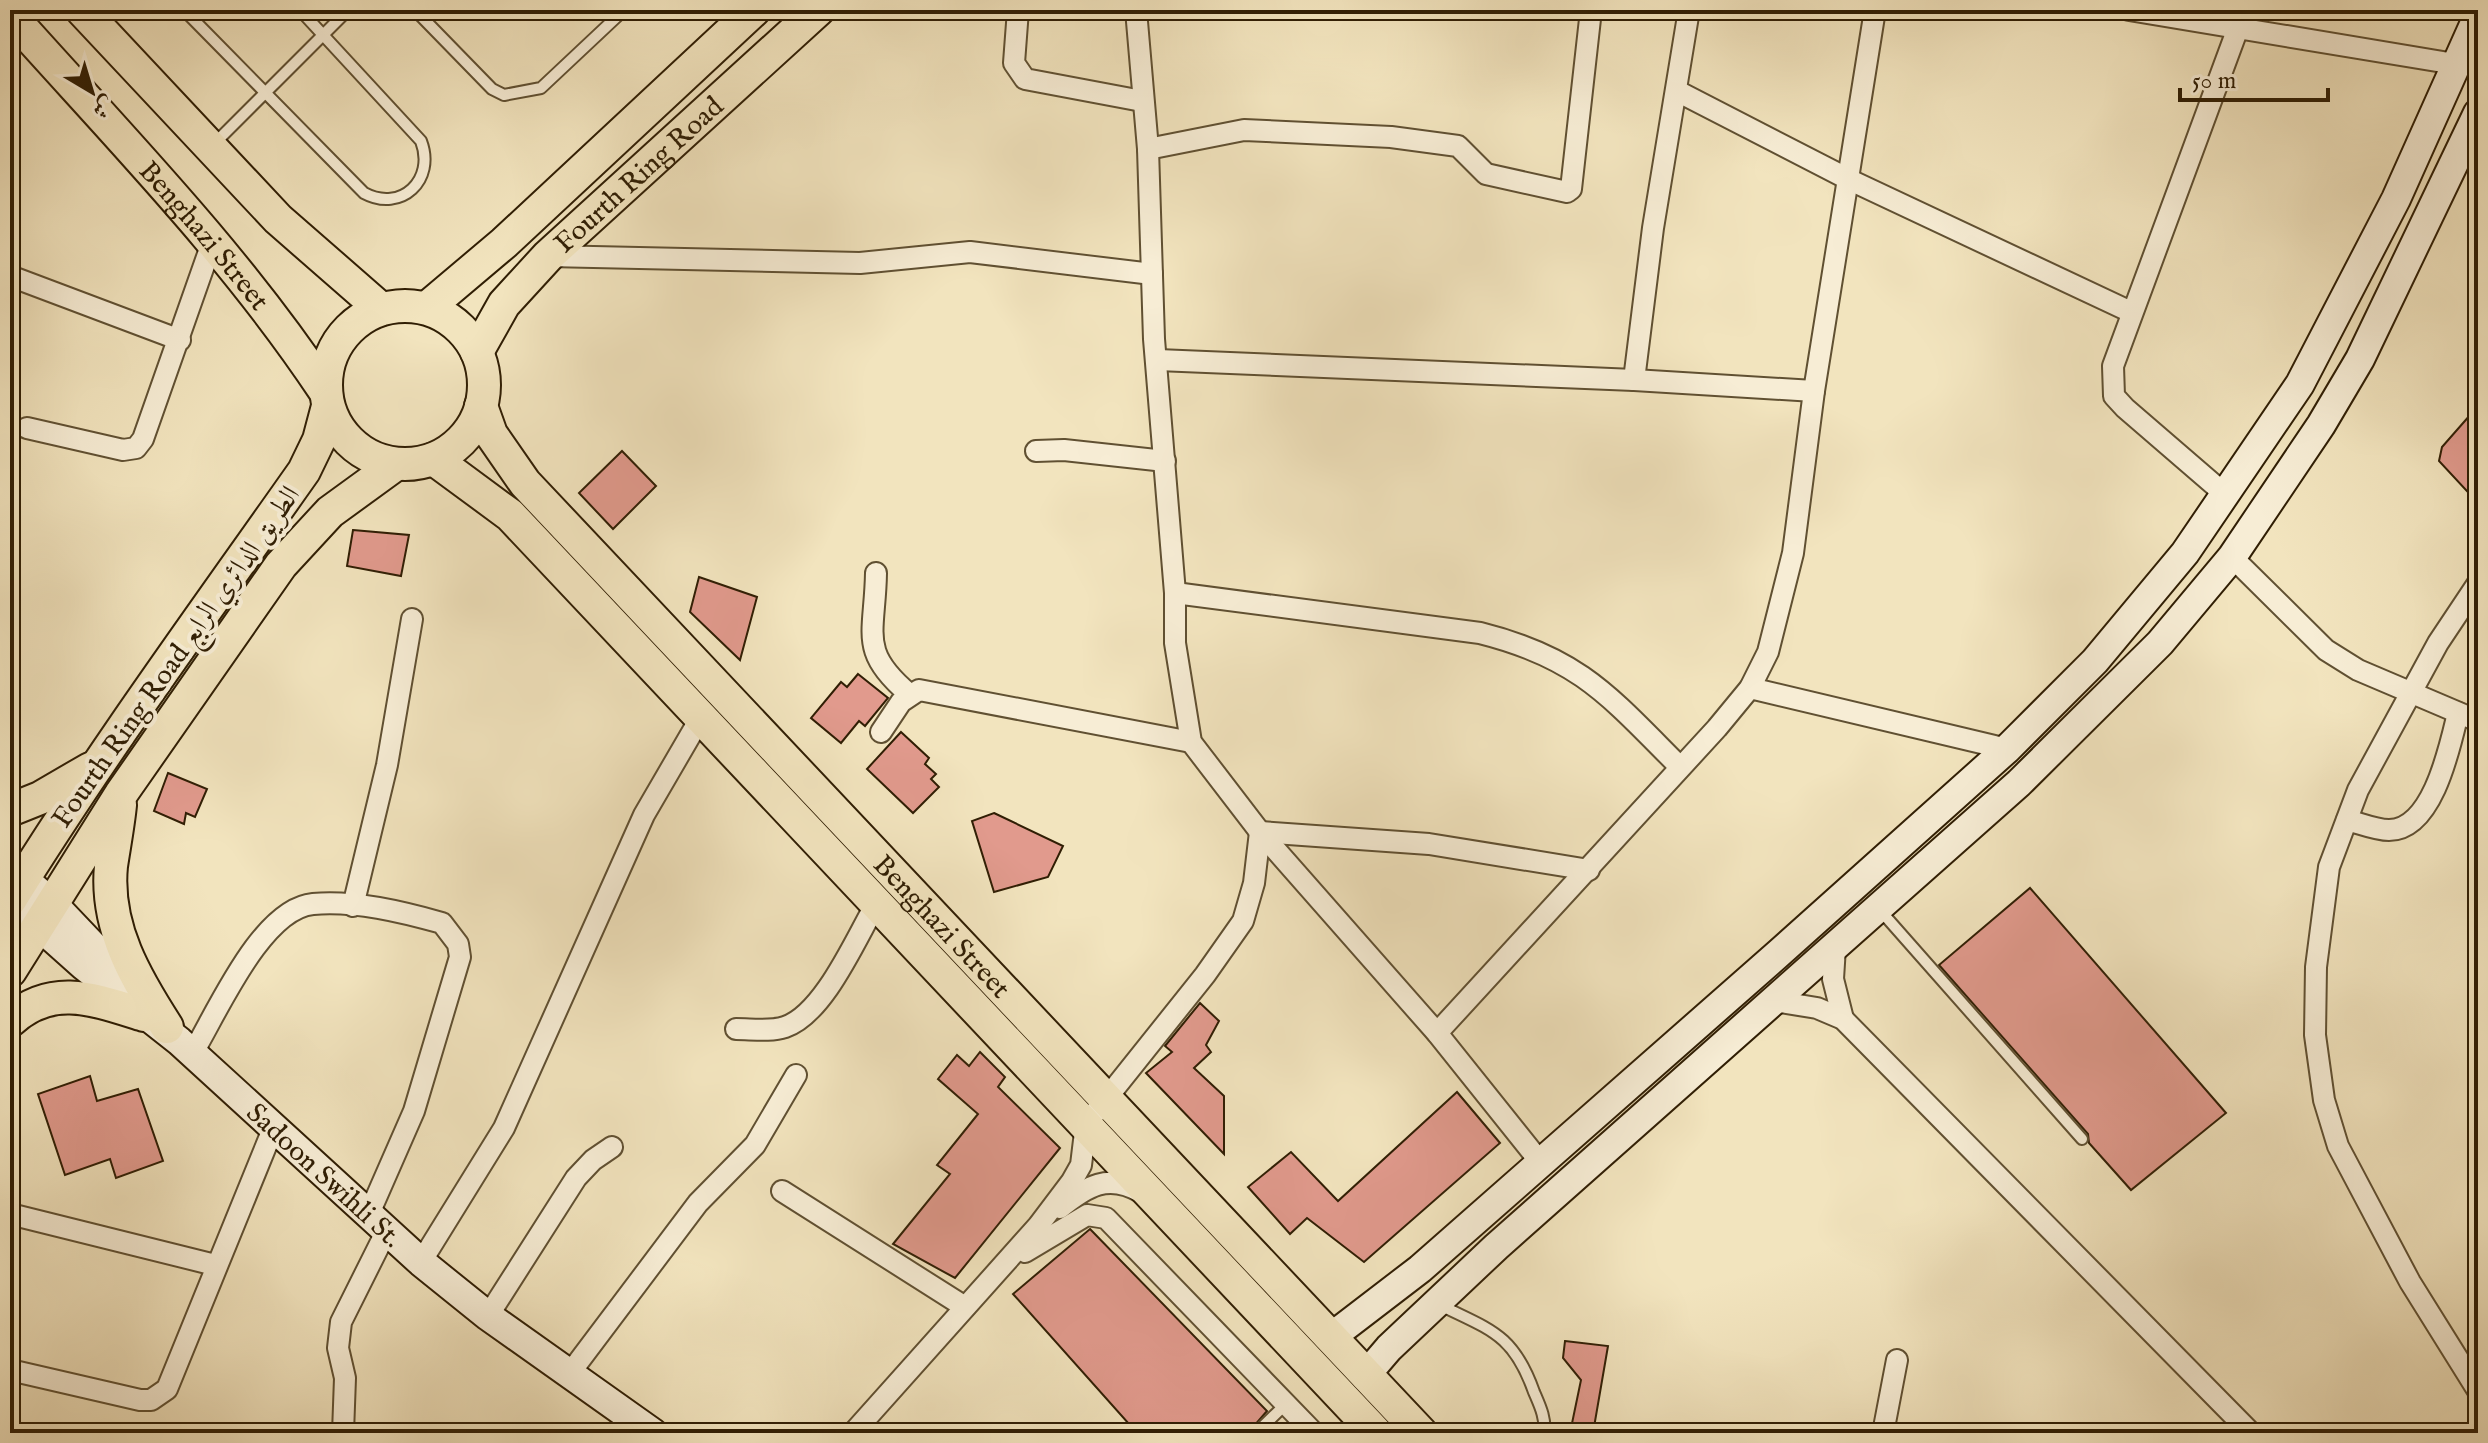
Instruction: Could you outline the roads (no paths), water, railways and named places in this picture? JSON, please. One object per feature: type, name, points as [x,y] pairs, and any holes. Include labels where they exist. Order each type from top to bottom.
[{"type":"main road","points":[[82,10],[278,219],[381,309]]},
{"type":"main road","name":"Fourth Ring Road","points":[[427,308],[504,243],[754,10]]},
{"type":"main road","name":"Fourth Ring Road","points":[[477,352],[504,304],[548,256],[818,10]]},
{"type":"main road","name":"Benghazi Street","points":[[10,15],[213,240],[283,328],[326,399]]},
{"type":"main road","points":[[1330,1338],[1395,1288],[1541,1163],[2007,749],[2095,661],[2156,590],[2227,496],[2300,384],[2353,287],[2478,16]]},
{"type":"main road","points":[[1365,1376],[1429,1310],[2019,783],[2160,643],[2232,557],[2291,472],[2360,359],[2478,113]]},
{"type":"main road","points":[[411,305],[427,308],[452,320],[477,352],[484,379],[481,406],[459,443],[434,459],[396,464],[369,456],[346,439],[326,399],[329,360],[349,328],[381,309],[411,305]]},
{"type":"main road","name":"Fourth Ring Road الطريق الدائري الرابع","points":[[14,886],[146,691],[304,471],[319,440],[326,399]]},
{"type":"main road","name":"Benghazi Street","points":[[481,406],[491,434],[525,483],[1421,1433]]},
{"type":"main road","points":[[2255,453],[2291,472]]},
{"type":"main road","name":"Benghazi Street","points":[[434,459],[510,515],[1376,1433]]},
{"type":"main road","name":"Fourth Ring Road الطريق الدائري الرابع","points":[[10,971],[47,917],[121,794],[281,565],[330,512],[396,464]]},
{"type":"main road","points":[[10,810],[40,798],[99,763]]},
{"type":"main road","points":[[121,794],[111,868],[112,914],[125,956],[171,1034]]},
{"type":"main road","name":"Sadoon Swihli St.","points":[[14,886],[273,1129],[421,1262],[488,1316],[653,1433]]},
{"type":"main road","points":[[10,1021],[42,1000],[65,995],[84,996],[171,1034]]},
{"type":"main road","points":[[1395,1288],[1429,1310]]},
{"type":"street","points":[[1018,10],[1014,63],[1025,79],[1142,101]]},
{"type":"street","points":[[1136,10],[1148,149],[1152,274],[1175,593],[1175,643],[1191,742],[1260,832],[1437,1033],[1541,1163]]},
{"type":"street","points":[[1148,149],[1244,130],[1391,137],[1458,146],[1486,174],[1567,192],[1571,189],[1591,10]]},
{"type":"street","points":[[1634,380],[1653,228],[1689,10]]},
{"type":"street","points":[[1437,1033],[1589,870],[1750,688],[1768,652],[1793,553],[1814,391],[1875,10]]},
{"type":"street","points":[[2136,11],[2455,64]]},
{"type":"street","points":[[2227,496],[2114,396],[2113,366],[2238,28]]},
{"type":"street","points":[[1677,91],[1850,180],[2131,312]]},
{"type":"street","points":[[27,428],[123,450],[136,448],[143,439],[180,340],[213,240]]},
{"type":"street","points":[[548,256],[860,263],[970,252],[1152,274]]},
{"type":"street","points":[[10,276],[180,340]]},
{"type":"street","points":[[1158,360],[1634,380],[1814,391]]},
{"type":"street","points":[[1036,451],[1064,450],[1165,461]]},
{"type":"street","points":[[2232,557],[2326,650],[2358,670],[2478,721]]},
{"type":"street","points":[[876,573],[876,661],[909,694]]},
{"type":"street","points":[[2478,583],[2438,643],[2358,790],[2329,867],[2316,967],[2315,1035],[2324,1100],[2338,1146],[2410,1282],[2478,1391]]},
{"type":"street","points":[[1175,593],[1480,633],[1525,645],[1580,672],[1610,697],[1680,767]]},
{"type":"street","points":[[353,906],[387,765],[412,619]]},
{"type":"street","points":[[1750,688],[2007,749]]},
{"type":"street","points":[[881,732],[909,694],[919,690],[1191,742]]},
{"type":"street","points":[[2347,820],[2389,830],[2404,826],[2420,815],[2448,756],[2458,713]]},
{"type":"street","points":[[421,1262],[504,1128],[644,815],[701,717]]},
{"type":"street","points":[[853,1433],[1038,1226],[1081,1165],[1086,1124],[1105,1096],[1205,975],[1243,921],[1254,883],[1260,832]]},
{"type":"street","points":[[1260,832],[1429,844],[1589,870]]},
{"type":"street","points":[[171,1034],[263,935],[287,915],[311,904],[353,906],[442,923],[458,944],[460,957],[414,1111],[341,1322],[338,1348],[345,1378],[343,1433]]},
{"type":"street","points":[[736,1029],[772,1029],[801,1018],[833,979],[876,904]]},
{"type":"street","points":[[1835,947],[1833,979],[1843,1019]]},
{"type":"street","points":[[1774,1001],[1817,1008],[1843,1019],[2249,1432]]},
{"type":"street","points":[[570,1373],[698,1203],[755,1145],[796,1075]]},
{"type":"street","points":[[10,1370],[151,1400],[167,1389],[273,1129]]},
{"type":"street","points":[[488,1316],[576,1178],[593,1160],[612,1147]]},
{"type":"street","points":[[1038,1226],[1097,1182],[1115,1181],[1161,1204]]},
{"type":"street","points":[[782,1191],[965,1307]]},
{"type":"street","points":[[10,1214],[215,1265]]},
{"type":"street","points":[[984,1284],[1069,1223],[1087,1215],[1106,1218],[1314,1433]]},
{"type":"street","points":[[1883,1433],[1897,1360]]},
{"type":"lane","points":[[184,10],[364,193],[383,200],[411,192],[419,183],[426,162],[421,141],[300,10]]},
{"type":"lane","points":[[211,146],[348,10]]},
{"type":"lane","points":[[415,10],[492,89],[504,95],[541,88],[624,10]]},
{"type":"lane","points":[[1878,907],[2082,1139]]},
{"type":"lane","points":[[1429,1310],[1506,1340],[1523,1361],[1545,1421],[1544,1433]]},
{"type":"lane","points":[[1256,1433],[1286,1404]]}]
